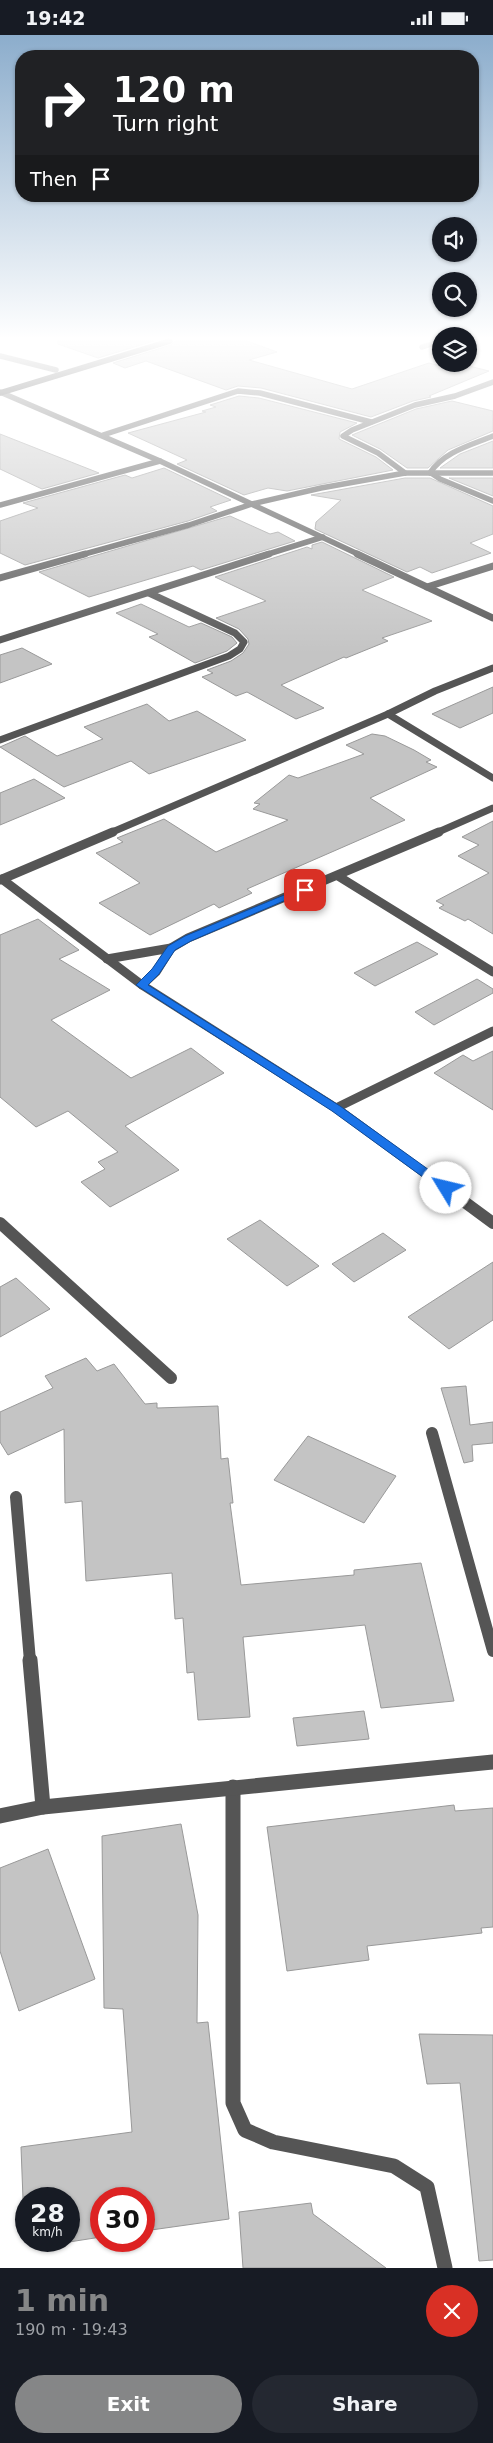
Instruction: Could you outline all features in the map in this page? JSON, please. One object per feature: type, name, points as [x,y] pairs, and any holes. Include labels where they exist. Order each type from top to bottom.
[{"type":"street","points":[[125,445],[493,618]]},
{"type":"street","points":[[362,445],[378,453],[405,473]]},
{"type":"street","points":[[430,473],[436,464],[471,445]]},
{"type":"street","points":[[0,505],[160,461]]},
{"type":"street","points":[[0,579],[189,525],[252,504],[405,473],[493,473]]},
{"type":"street","points":[[430,473],[493,501]]},
{"type":"street","points":[[0,640],[323,537]]},
{"type":"street","points":[[426,587],[493,566]]},
{"type":"street","points":[[0,740],[229,656],[240,649],[244,642],[235,633],[149,593]]},
{"type":"street","points":[[1,880],[388,714],[435,691],[493,669]]},
{"type":"street","points":[[388,714],[493,778]]},
{"type":"street","points":[[107,959],[172,948],[188,939],[338,877],[493,808]]},
{"type":"street","points":[[338,877],[493,972]]},
{"type":"street","points":[[1,880],[142,985],[336,1108],[493,1223]]},
{"type":"street","points":[[142,985],[156,971],[172,948]]},
{"type":"street","points":[[336,1108],[493,1031]]},
{"type":"street","points":[[0,1223],[171,1378]]},
{"type":"street","points":[[432,1433],[493,1651]]},
{"type":"street","points":[[16,1497],[43,1807]]},
{"type":"street","points":[[0,1816],[43,1807],[493,1762]]},
{"type":"street","points":[[233,1787],[233,2103],[245,2130],[273,2142],[394,2165],[427,2187],[445,2268]]},
{"type":"building","points":[[0,445],[28,445],[99,473],[42,489],[0,469]]},
{"type":"building","points":[[155,445],[352,445],[376,457],[393,470],[287,491],[268,488],[244,495],[177,464],[187,460]]},
{"type":"building","points":[[372,445],[459,445],[448,450],[428,468],[407,468]]},
{"type":"building","points":[[482,445],[493,445],[493,468],[440,468],[460,454]]},
{"type":"building","points":[[164,468],[231,500],[210,507],[217,511],[188,521],[25,565],[0,553],[0,521],[38,508],[23,503],[125,475],[132,478]]},
{"type":"building","points":[[405,478],[430,478],[493,506],[493,534],[470,543],[491,553],[432,573],[420,567],[407,572],[315,529],[316,522],[341,500],[311,495]]},
{"type":"building","points":[[449,478],[493,478],[493,496]]},
{"type":"building","points":[[230,516],[270,534],[278,532],[295,541],[201,570],[193,566],[89,597],[39,572]]},
{"type":"building","points":[[322,542],[394,577],[362,590],[432,621],[382,638],[388,641],[346,658],[344,657],[281,685],[324,708],[296,719],[247,692],[236,696],[202,677],[213,673],[207,670],[231,661],[243,653],[249,644],[248,639],[239,629],[216,618],[266,601],[215,577],[307,547],[312,549],[312,545]]},
{"type":"building","points":[[141,604],[189,627],[201,623],[232,637],[237,643],[227,651],[195,663],[149,637],[158,634],[116,613]]},
{"type":"building","points":[[22,648],[52,664],[0,683],[0,655]]},
{"type":"building","points":[[493,687],[493,713],[460,728],[432,714]]},
{"type":"building","points":[[147,704],[169,721],[197,711],[246,740],[149,774],[131,761],[64,787],[0,747],[25,736],[57,756],[103,739],[84,727]]},
{"type":"building","points":[[372,734],[385,736],[414,750],[431,760],[426,762],[437,767],[370,798],[405,820],[247,889],[252,893],[219,908],[214,904],[150,935],[99,903],[140,883],[96,853],[123,842],[117,838],[164,819],[216,852],[288,820],[253,809],[260,804],[254,803],[289,775],[298,778],[364,754],[346,745]]},
{"type":"building","points":[[34,779],[65,798],[0,825],[0,793]]},
{"type":"building","points":[[493,821],[493,934],[468,919],[465,921],[439,908],[444,905],[436,901],[489,873],[458,856],[479,845],[462,837]]},
{"type":"building","points":[[38,919],[79,950],[59,959],[110,990],[51,1020],[131,1078],[191,1048],[224,1073],[125,1126],[179,1170],[110,1207],[81,1182],[105,1169],[98,1162],[118,1152],[68,1111],[36,1127],[0,1097],[0,935]]},
{"type":"building","points":[[417,942],[438,954],[375,986],[354,973]]},
{"type":"building","points":[[477,979],[493,989],[493,993],[434,1025],[415,1012]]},
{"type":"building","points":[[493,1051],[493,1110],[434,1073],[463,1055],[473,1061]]},
{"type":"building","points":[[260,1220],[319,1266],[287,1286],[227,1239]]},
{"type":"building","points":[[383,1233],[406,1250],[354,1282],[332,1264]]},
{"type":"building","points":[[493,1262],[493,1320],[449,1349],[408,1317]]},
{"type":"building","points":[[16,1278],[50,1309],[0,1337],[0,1287]]},
{"type":"building","points":[[86,1358],[97,1371],[114,1364],[145,1404],[157,1403],[157,1408],[218,1406],[221,1459],[228,1458],[233,1503],[230,1503],[241,1585],[354,1575],[354,1570],[421,1563],[454,1701],[381,1708],[365,1625],[243,1637],[250,1717],[198,1720],[194,1672],[187,1673],[183,1618],[175,1619],[172,1573],[86,1581],[82,1501],[65,1503],[64,1429],[8,1455],[0,1442],[0,1412],[53,1388],[45,1376]]},
{"type":"building","points":[[466,1386],[470,1425],[493,1422],[493,1443],[472,1445],[473,1461],[464,1463],[441,1388]]},
{"type":"building","points":[[308,1436],[396,1476],[364,1523],[274,1480]]},
{"type":"building","points":[[364,1711],[369,1739],[297,1746],[293,1718]]},
{"type":"building","points":[[454,1805],[455,1811],[493,1808],[493,1927],[481,1928],[482,1933],[367,1946],[369,1960],[287,1971],[267,1827]]},
{"type":"building","points":[[181,1824],[198,1915],[197,2023],[208,2022],[229,2219],[155,2229],[155,2187],[90,2187],[90,2239],[80,2240],[80,2187],[23,2187],[21,2147],[132,2132],[123,2009],[104,2008],[102,1836]]},
{"type":"building","points":[[48,1849],[95,1979],[19,2011],[0,1951],[0,1868]]},
{"type":"building","points":[[419,2034],[493,2035],[493,2260],[479,2261],[460,2083],[427,2084]]},
{"type":"building","points":[[311,2203],[313,2214],[386,2268],[243,2268],[239,2212]]},
{"type":"route","points":[[305,890],[188,939],[172,948],[156,971],[142,985],[336,1108],[446,1188]]}]
